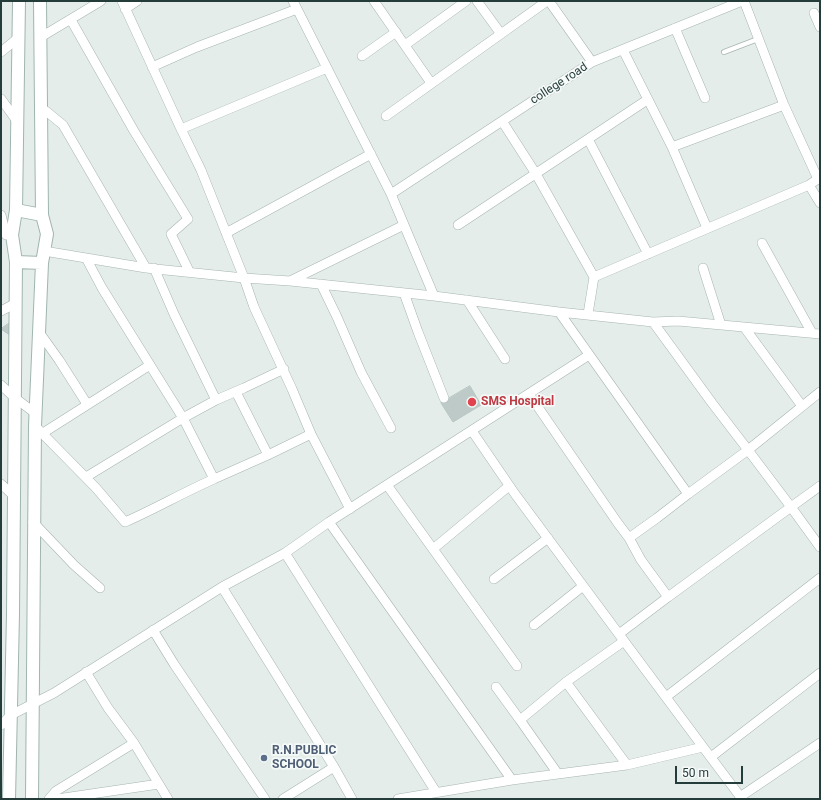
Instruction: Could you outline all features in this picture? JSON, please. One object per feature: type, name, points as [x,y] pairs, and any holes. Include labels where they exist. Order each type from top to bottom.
[{"type":"street","points":[[32,799],[33,522],[39,430],[35,413],[43,257],[47,234],[42,215],[40,1]]},
{"type":"street","points":[[1,52],[18,38],[40,37],[101,1]]},
{"type":"street","points":[[137,1],[124,5],[201,170],[254,307],[284,369],[311,434],[350,509]]},
{"type":"street","points":[[374,1],[431,83]]},
{"type":"street","points":[[405,45],[466,1]]},
{"type":"street","points":[[477,1],[501,34]]},
{"type":"street","points":[[386,116],[548,1],[592,62]]},
{"type":"street","points":[[594,277],[809,185],[818,179],[784,105],[743,1]]},
{"type":"street","name":"college road","points":[[390,194],[592,62],[743,1]]},
{"type":"street","points":[[6,235],[16,210],[18,2]]},
{"type":"street","points":[[152,67],[295,5],[371,154],[404,225],[434,296]]},
{"type":"street","points":[[814,13],[820,27]]},
{"type":"street","points":[[71,20],[134,131],[188,219],[171,234],[188,271]]},
{"type":"street","points":[[675,28],[705,98]]},
{"type":"street","points":[[362,56],[396,32]]},
{"type":"street","points":[[623,50],[647,100],[672,146],[707,228]]},
{"type":"street","points":[[181,129],[327,68]]},
{"type":"street","points":[[1,100],[17,121]]},
{"type":"street","points":[[458,226],[647,100]]},
{"type":"street","points":[[672,146],[784,105]]},
{"type":"street","points":[[41,114],[46,111],[63,125],[150,268],[216,400]]},
{"type":"street","points":[[502,121],[536,174],[594,277],[588,314]]},
{"type":"street","points":[[588,139],[648,254]]},
{"type":"street","points":[[226,233],[371,154]]},
{"type":"street","points":[[809,185],[820,203]]},
{"type":"street","points":[[16,210],[42,215]]},
{"type":"street","points":[[1,215],[6,235],[16,262],[14,496],[5,719],[9,799]]},
{"type":"street","points":[[290,281],[404,225]]},
{"type":"street","points":[[762,243],[816,334]]},
{"type":"street","points":[[16,262],[43,257],[86,258],[150,268],[404,292],[559,312],[653,322],[678,321],[816,334]]},
{"type":"street","points":[[86,258],[102,288],[183,418],[214,479]]},
{"type":"street","points":[[703,268],[721,325]]},
{"type":"street","points":[[321,284],[337,317],[360,372],[390,428]]},
{"type":"street","points":[[404,292],[444,398]]},
{"type":"street","points":[[466,300],[505,358]]},
{"type":"street","points":[[1,311],[16,303]]},
{"type":"street","points":[[559,312],[688,494]]},
{"type":"street","points":[[653,322],[820,547]]},
{"type":"street","points":[[744,327],[802,406]]},
{"type":"street","points":[[39,332],[87,404]]},
{"type":"street","points":[[5,719],[54,692],[222,587],[285,553],[329,522],[589,355]]},
{"type":"street","points":[[39,430],[87,404],[150,365]]},
{"type":"street","points":[[86,478],[183,418],[216,400],[284,369]]},
{"type":"street","points":[[1,385],[35,413]]},
{"type":"street","points":[[236,392],[268,455]]},
{"type":"street","points":[[629,538],[748,450],[820,392]]},
{"type":"street","points":[[529,394],[629,538],[641,560],[668,597]]},
{"type":"street","points":[[39,430],[86,478],[125,522],[180,494],[311,434]]},
{"type":"street","points":[[472,431],[509,486],[741,798],[820,743]]},
{"type":"street","points":[[1,484],[14,496]]},
{"type":"street","points":[[388,485],[517,666]]},
{"type":"street","points":[[434,549],[509,486]]},
{"type":"street","points":[[520,720],[668,597],[820,486]]},
{"type":"street","points":[[33,522],[74,565],[100,588]]},
{"type":"street","points":[[329,522],[512,780]]},
{"type":"street","points":[[494,579],[548,538]]},
{"type":"street","points":[[285,553],[436,792]]},
{"type":"street","points":[[666,697],[820,578]]},
{"type":"street","points":[[534,625],[583,586]]},
{"type":"street","points":[[222,587],[334,767],[352,799]]},
{"type":"street","points":[[153,630],[174,664],[265,799]]},
{"type":"street","points":[[86,672],[108,708],[134,743],[168,799]]},
{"type":"street","points":[[710,757],[820,673]]},
{"type":"street","points":[[566,682],[627,765]]},
{"type":"street","points":[[496,687],[558,774]]},
{"type":"street","points":[[49,799],[56,791],[134,743]]},
{"type":"street","points":[[398,799],[512,780],[627,765],[703,747]]},
{"type":"street","points":[[283,799],[334,767]]},
{"type":"street","points":[[57,799],[159,784]]},
{"type":"lane","points":[[724,52],[758,39]]},
{"type":"building","points":[[11,322],[11,336],[1,329]]},
{"type":"building","points":[[470,386],[481,405],[453,422],[441,403]]},
{"type":"place","name":"SMS Hospital","points":[[472,402]]},
{"type":"place","name":"R.N.PUBLIC SCHOOL","points":[[264,758]]}]
